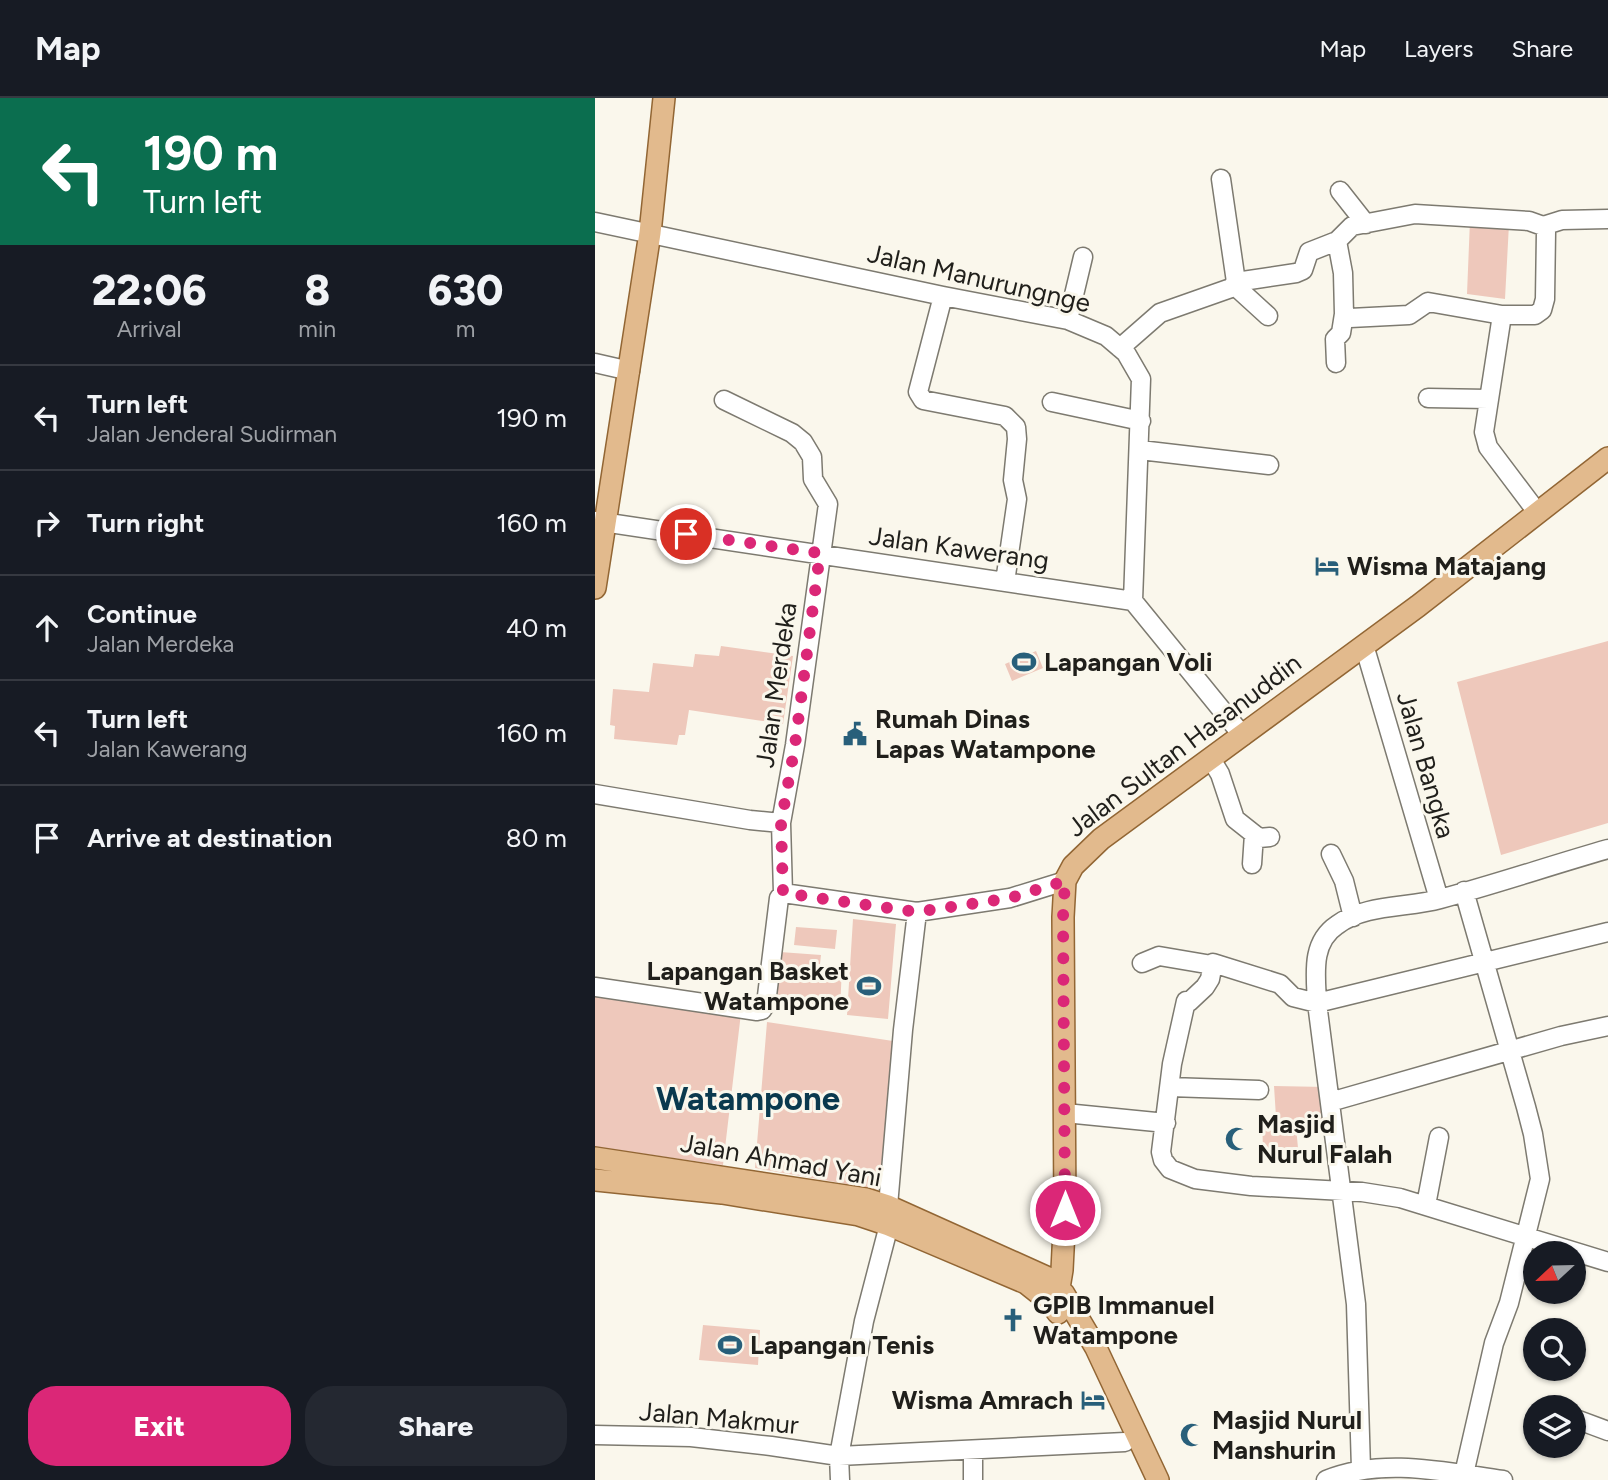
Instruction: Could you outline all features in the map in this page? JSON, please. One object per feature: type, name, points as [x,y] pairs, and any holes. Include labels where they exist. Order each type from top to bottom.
[{"type":"main road","points":[[595,589],[600,522],[630,371],[650,233],[664,98]]},
{"type":"main road","name":"Jalan Sultan Hasanuddin","points":[[1065,881],[1073,866],[1101,839],[1418,606],[1608,458]]},
{"type":"main road","points":[[1048,1289],[1062,1255],[1065,1210],[1065,881]]},
{"type":"main road","name":"Jalan Ahmad Yani","points":[[595,1158],[713,1184],[756,1190],[859,1215],[889,1215],[1026,1283],[1048,1289]]},
{"type":"main road","name":"Jalan Ahmad Yani","points":[[595,1180],[713,1184]]},
{"type":"main road","points":[[1048,1289],[1084,1355],[1143,1480]]},
{"type":"main road","points":[[1048,1289],[1096,1348],[1158,1480]]},
{"type":"street","points":[[1221,179],[1235,284],[1268,316]]},
{"type":"street","points":[[1340,191],[1366,224]]},
{"type":"street","points":[[1120,348],[1160,313],[1235,284],[1303,270],[1309,252],[1337,241],[1352,226],[1415,214],[1529,221],[1543,226],[1562,220],[1608,219]]},
{"type":"street","name":"Jalan Manurungnge","points":[[595,222],[1068,320],[1092,328],[1120,348],[1134,364],[1140,379],[1141,421],[1133,601]]},
{"type":"street","points":[[1344,314],[1350,317],[1409,316],[1428,302],[1502,315],[1535,315],[1542,310],[1545,299],[1546,245],[1543,226]]},
{"type":"street","points":[[1336,363],[1335,339],[1341,333],[1344,314],[1343,273],[1337,241]]},
{"type":"street","points":[[1068,320],[1083,257]]},
{"type":"street","points":[[943,296],[919,394],[923,400],[1005,416],[1016,427],[1013,480],[1017,499],[1005,582]]},
{"type":"street","points":[[1502,315],[1484,432],[1488,447],[1537,512]]},
{"type":"street","points":[[595,363],[630,371]]},
{"type":"street","points":[[1428,398],[1488,399]]},
{"type":"street","name":"Jalan Merdeka","points":[[724,400],[792,433],[803,442],[811,457],[813,479],[828,504],[795,745],[781,823],[783,893]]},
{"type":"street","points":[[1052,402],[1141,421]]},
{"type":"street","points":[[1140,450],[1269,465]]},
{"type":"street","name":"Jalan Kawerang","points":[[600,522],[1133,601]]},
{"type":"street","points":[[1133,601],[1243,736]]},
{"type":"street","name":"Jalan Bangka","points":[[1364,645],[1439,900]]},
{"type":"street","points":[[1211,759],[1220,774],[1235,819],[1262,836],[1252,864]]},
{"type":"street","points":[[595,794],[781,823]]},
{"type":"street","points":[[1361,1469],[1358,1334],[1343,1192],[1317,1003],[1315,961],[1320,947],[1337,925],[1353,917],[1439,900],[1608,849]]},
{"type":"street","points":[[1331,854],[1344,881],[1353,917]]},
{"type":"street","points":[[595,987],[762,1010],[766,1004],[779,898],[783,893],[917,912],[1010,898],[1065,881]]},
{"type":"street","points":[[1464,891],[1533,1134],[1539,1172],[1509,1303],[1494,1343],[1464,1474]]},
{"type":"street","points":[[840,1480],[839,1456],[864,1321],[889,1215],[903,1030],[917,912]]},
{"type":"street","points":[[1142,963],[1159,956],[1212,965],[1213,963],[1280,984],[1293,997],[1317,1003],[1608,932]]},
{"type":"street","points":[[1212,965],[1210,979],[1205,987],[1189,1002],[1186,1001],[1172,1064],[1161,1152],[1170,1169],[1195,1179],[1251,1186],[1377,1194],[1426,1205],[1608,1262]]},
{"type":"street","points":[[1330,1102],[1509,1050],[1608,1026]]},
{"type":"street","points":[[1170,1087],[1259,1090]]},
{"type":"street","points":[[1065,1113],[1166,1123]]},
{"type":"street","points":[[1426,1205],[1439,1137]]},
{"type":"street","points":[[1586,1423],[1608,1431]]},
{"type":"street","name":"Jalan Makmur","points":[[595,1435],[691,1437],[839,1456],[1125,1442]]},
{"type":"street","points":[[973,1450],[973,1480]]},
{"type":"street","points":[[1327,1480],[1361,1469],[1402,1467],[1503,1480]]},
{"type":"shaded area","points":[[1470,220],[1509,224],[1505,299],[1467,294]]},
{"type":"shaded area","points":[[1608,641],[1608,823],[1501,855],[1457,682]]},
{"type":"shaded area","points":[[721,646],[793,656],[783,724],[689,710],[685,735],[679,735],[677,745],[614,739],[615,726],[610,725],[613,689],[649,692],[653,663],[693,667],[695,654],[719,656]]},
{"type":"shaded area","points":[[1036,651],[1043,668],[1012,681],[1005,664]]},
{"type":"shaded area","points":[[853,919],[896,924],[888,1019],[847,1015]]},
{"type":"shaded area","points":[[796,927],[837,930],[835,949],[794,945]]},
{"type":"shaded area","points":[[780,952],[821,955],[820,964],[842,967],[840,1010],[774,1004]]},
{"type":"shaded area","points":[[595,995],[741,1013],[723,1165],[595,1147]]},
{"type":"shaded area","points":[[767,1022],[893,1041],[881,1190],[755,1168]]},
{"type":"shaded area","points":[[1274,1086],[1326,1087],[1331,1124],[1296,1127],[1298,1148],[1263,1149],[1262,1118],[1276,1117]]},
{"type":"shaded area","name":"Lapangan Tenis","points":[[703,1325],[760,1330],[758,1365],[699,1360]]},
{"type":"place","name":"Wisma Matajang","points":[[1327,566]]},
{"type":"place","name":"Lapangan Voli","points":[[1024,662]]},
{"type":"place","name":"Rumah Dinas Lapas Watampone","points":[[855,734]]},
{"type":"place","name":"Lapangan Basket Watampone","points":[[869,986]]},
{"type":"place","name":"Masjid Nurul Falah","points":[[1237,1139]]},
{"type":"place","name":"GPIB Immanuel Watampone","points":[[1013,1320]]},
{"type":"place","name":"Lapangan Tenis","points":[[730,1345]]},
{"type":"place","name":"Wisma Amrach","points":[[1093,1400]]},
{"type":"place","name":"Masjid Nurul Manshurin","points":[[1192,1435]]},
{"type":"district","name":"Watampone","points":[[748,1098]]},
{"type":"route","points":[[686,534],[820,553],[795,745],[781,823],[783,893],[917,912],[1010,898],[1065,881],[1065,1210]]}]
